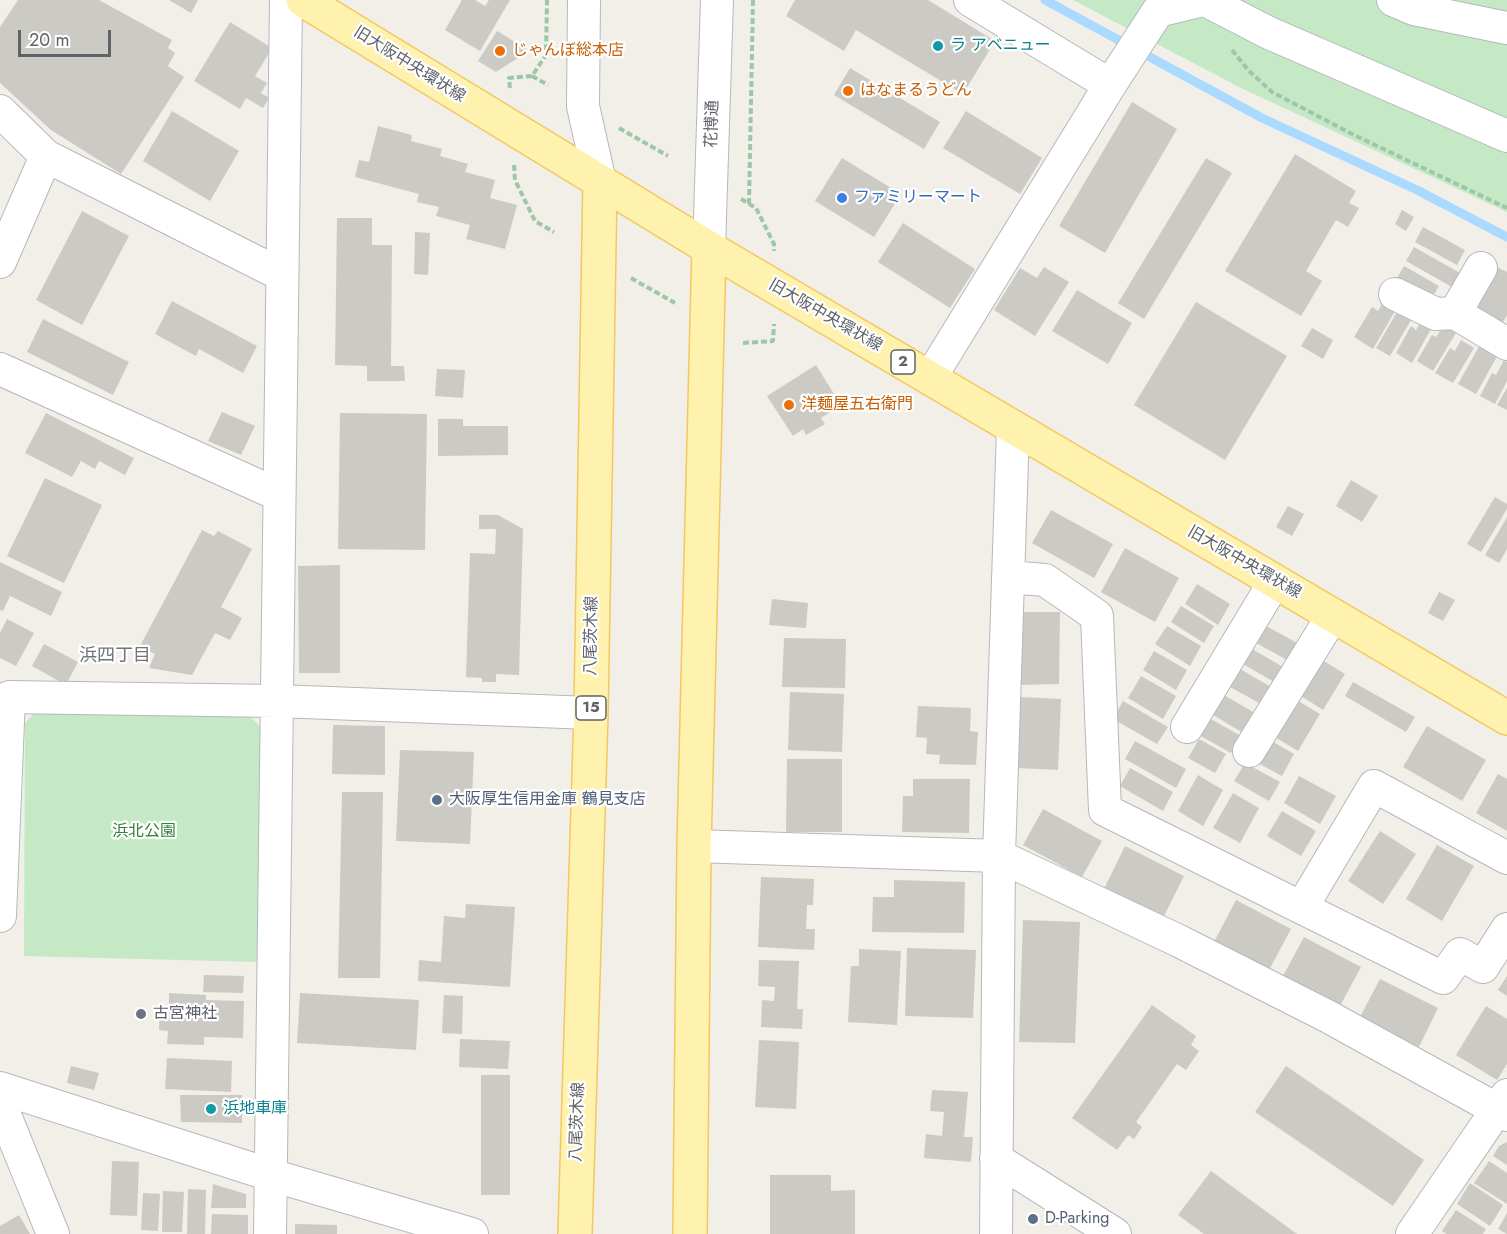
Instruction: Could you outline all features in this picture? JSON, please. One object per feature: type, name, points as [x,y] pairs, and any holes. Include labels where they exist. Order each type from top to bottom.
[{"type":"main road","name":"旧大阪中央環状線","points":[[303,0],[709,248],[1507,718]]},
{"type":"main road","name":"八尾茨木線","points":[[575,1234],[591,713],[600,182]]},
{"type":"main road","points":[[690,1234],[693,846],[709,248]]},
{"type":"street","points":[[270,1234],[286,0]]},
{"type":"street","points":[[584,0],[583,106],[600,182]]},
{"type":"street","name":"花博通","points":[[709,248],[717,0]]},
{"type":"street","points":[[970,0],[1115,77]]},
{"type":"street","points":[[930,378],[1158,11],[1204,0],[1269,33],[1507,136]]},
{"type":"street","points":[[1393,0],[1414,9],[1507,28]]},
{"type":"street","points":[[0,111],[46,156],[282,275]]},
{"type":"street","points":[[0,262],[46,156]]},
{"type":"street","points":[[1455,313],[1480,267]]},
{"type":"street","points":[[1395,294],[1436,314],[1455,313],[1507,344]]},
{"type":"street","points":[[2,376],[279,495]]},
{"type":"street","points":[[996,1234],[999,856],[1013,428]]},
{"type":"street","points":[[1008,577],[1045,580],[1097,616],[1105,810],[1443,978],[1460,954],[1483,967],[1507,929]]},
{"type":"street","points":[[1187,727],[1275,581]]},
{"type":"street","points":[[1249,751],[1333,615]]},
{"type":"street","points":[[0,916],[4,693],[591,713]]},
{"type":"street","points":[[1302,908],[1374,786],[1507,858]]},
{"type":"street","points":[[693,846],[999,856],[1179,941],[1504,1106],[1412,1234]]},
{"type":"street","points":[[0,1088],[271,1175],[472,1234]]},
{"type":"street","points":[[0,1103],[53,1234]]},
{"type":"street","points":[[996,1159],[1115,1234]]},
{"type":"path","points":[[532,76],[546,55],[547,0]]},
{"type":"path","points":[[749,204],[753,0]]},
{"type":"path","points":[[1227,45],[1272,92],[1352,134],[1507,208]]},
{"type":"path","points":[[512,129],[509,78],[532,76],[548,85]]},
{"type":"path","points":[[618,127],[668,156]]},
{"type":"path","points":[[515,180],[535,221],[554,232]]},
{"type":"path","points":[[738,197],[756,208],[774,244]]},
{"type":"path","points":[[622,272],[675,303]]},
{"type":"path","points":[[743,343],[774,341],[774,320]]},
{"type":"green space","points":[[1073,0],[1507,0],[1507,212],[1241,88]]},
{"type":"green space","name":"浜北公園","points":[[38,709],[249,716],[265,731],[259,962],[24,956],[25,723]]},
{"type":"building","points":[[18,0],[99,0],[172,40],[168,48],[175,53],[168,66],[184,77],[121,174],[51,130],[0,83],[0,27]]},
{"type":"building","points":[[169,0],[198,0],[191,13]]},
{"type":"building","points":[[462,0],[475,0],[485,6],[489,0],[510,0],[480,51],[445,30]]},
{"type":"building","name":"ラ アベニュー","points":[[795,0],[928,0],[995,41],[963,94],[856,30],[844,51],[786,16]]},
{"type":"building","points":[[230,22],[272,48],[255,76],[267,83],[261,93],[269,98],[263,108],[246,98],[240,109],[194,81]]},
{"type":"building","points":[[497,31],[527,49],[524,54],[496,72],[478,61]]},
{"type":"building","points":[[850,68],[940,122],[924,149],[834,95]]},
{"type":"building","points":[[1132,102],[1177,129],[1105,253],[1059,226]]},
{"type":"building","points":[[172,111],[239,151],[210,201],[143,161]]},
{"type":"building","points":[[966,111],[1042,158],[1020,194],[943,148]]},
{"type":"building","points":[[378,126],[412,135],[411,141],[442,149],[440,156],[468,164],[465,172],[495,180],[490,198],[517,205],[505,249],[466,239],[470,225],[436,216],[439,207],[417,202],[419,194],[355,177],[359,160],[369,162]]},
{"type":"building","points":[[1295,154],[1356,191],[1349,203],[1359,208],[1348,227],[1336,220],[1306,271],[1322,281],[1301,316],[1225,271]]},
{"type":"building","points":[[842,158],[901,194],[874,237],[815,201]]},
{"type":"building","points":[[1206,158],[1232,173],[1144,319],[1118,303]]},
{"type":"building","points":[[1402,210],[1414,217],[1406,231],[1395,224]]},
{"type":"building","points":[[82,211],[129,236],[82,325],[36,300]]},
{"type":"building","points":[[337,218],[372,218],[372,245],[392,245],[391,366],[404,366],[405,381],[367,381],[367,366],[335,365]]},
{"type":"building","points":[[903,223],[975,269],[950,308],[878,262]]},
{"type":"building","points":[[1423,227],[1465,250],[1457,265],[1415,242]]},
{"type":"building","points":[[415,232],[430,233],[428,275],[414,274]]},
{"type":"building","points":[[1414,247],[1460,273],[1452,287],[1406,261]]},
{"type":"building","points":[[1404,266],[1439,286],[1429,303],[1394,283]]},
{"type":"building","points":[[1495,266],[1507,272],[1507,315],[1502,324],[1472,307]]},
{"type":"building","points":[[1044,267],[1069,282],[1035,336],[994,310],[1020,268],[1037,278]]},
{"type":"building","points":[[1077,290],[1132,323],[1108,364],[1052,331]]},
{"type":"building","points":[[172,301],[257,346],[243,373],[199,349],[196,356],[155,334]]},
{"type":"building","points":[[1196,302],[1287,356],[1225,460],[1134,405]]},
{"type":"building","points":[[1382,304],[1395,311],[1373,349],[1354,337],[1372,307],[1378,311]]},
{"type":"building","points":[[1397,312],[1411,320],[1390,356],[1376,348]]},
{"type":"building","points":[[43,319],[129,362],[113,395],[27,352]]},
{"type":"building","points":[[1420,323],[1431,329],[1412,363],[1396,353],[1411,326],[1416,330]]},
{"type":"building","points":[[1444,325],[1456,333],[1433,371],[1417,361],[1432,335],[1436,337]]},
{"type":"building","points":[[1312,328],[1333,340],[1323,359],[1301,346]]},
{"type":"building","points":[[1461,340],[1474,348],[1453,383],[1435,373],[1450,348],[1455,351]]},
{"type":"building","points":[[1481,343],[1499,353],[1476,394],[1458,384]]},
{"type":"building","points":[[1504,360],[1507,362],[1507,381],[1495,404],[1480,396],[1492,373],[1496,375]]},
{"type":"building","points":[[816,365],[841,405],[821,418],[825,424],[806,435],[803,429],[793,436],[767,396]]},
{"type":"building","points":[[437,369],[465,370],[463,398],[435,396]]},
{"type":"building","points":[[1507,388],[1507,410],[1497,405]]},
{"type":"building","points":[[222,412],[255,426],[241,455],[208,441]]},
{"type":"building","points":[[46,413],[134,458],[125,475],[99,461],[95,469],[81,461],[72,477],[25,453]]},
{"type":"building","points":[[340,413],[427,414],[425,550],[338,549]]},
{"type":"building","points":[[438,419],[463,419],[463,426],[508,426],[508,455],[438,456]]},
{"type":"building","points":[[45,478],[102,505],[64,583],[7,556]]},
{"type":"building","points":[[1351,480],[1378,496],[1362,522],[1336,506]]},
{"type":"building","points":[[1495,497],[1507,504],[1507,509],[1481,552],[1467,544]]},
{"type":"building","points":[[1288,506],[1304,514],[1292,536],[1276,527]]},
{"type":"building","points":[[1051,510],[1113,544],[1094,578],[1032,543]]},
{"type":"building","points":[[479,515],[498,515],[523,529],[519,675],[496,674],[496,682],[482,682],[482,678],[466,677],[470,553],[495,554],[496,529],[479,529]]},
{"type":"building","points":[[1507,517],[1507,549],[1499,563],[1485,555]]},
{"type":"building","points":[[202,530],[214,536],[218,531],[252,549],[221,607],[242,618],[230,640],[215,633],[192,675],[149,668],[155,654],[140,646]]},
{"type":"building","points":[[1125,548],[1179,578],[1155,622],[1101,592]]},
{"type":"building","points":[[0,562],[62,592],[51,616],[10,596],[3,611],[0,610]]},
{"type":"building","points":[[340,565],[340,673],[299,673],[298,566]]},
{"type":"building","points":[[1197,584],[1230,604],[1218,625],[1185,604]]},
{"type":"building","points":[[1439,592],[1455,600],[1443,621],[1428,613]]},
{"type":"building","points":[[772,599],[808,603],[806,628],[769,625]]},
{"type":"building","points":[[1181,606],[1214,626],[1204,643],[1171,622]]},
{"type":"building","points":[[1018,612],[1060,612],[1059,684],[1018,685]]},
{"type":"building","points":[[7,619],[34,633],[16,666],[0,658],[0,633]]},
{"type":"building","points":[[1259,622],[1299,644],[1289,661],[1249,639]]},
{"type":"building","points":[[1167,626],[1201,646],[1190,666],[1155,644]]},
{"type":"building","points":[[784,638],[846,639],[845,688],[782,687]]},
{"type":"building","points":[[44,644],[78,662],[66,685],[32,666]]},
{"type":"building","points":[[1252,649],[1283,667],[1274,682],[1243,664]]},
{"type":"building","points":[[1154,651],[1187,670],[1176,690],[1143,670]]},
{"type":"building","points":[[1319,658],[1345,674],[1323,710],[1298,694]]},
{"type":"building","points":[[1240,669],[1271,687],[1261,704],[1230,687]]},
{"type":"building","points":[[1141,676],[1176,696],[1163,719],[1128,698]]},
{"type":"building","points":[[1353,682],[1415,717],[1406,732],[1345,696]]},
{"type":"building","points":[[790,692],[844,694],[842,752],[788,750]]},
{"type":"building","points":[[1222,694],[1255,713],[1243,733],[1210,713]]},
{"type":"building","points":[[1020,697],[1061,699],[1058,770],[1017,768]]},
{"type":"building","points":[[1295,699],[1320,714],[1298,751],[1273,736]]},
{"type":"building","points":[[1123,701],[1168,727],[1157,744],[1113,719]]},
{"type":"building","points":[[918,706],[971,708],[970,731],[978,732],[976,765],[939,764],[940,755],[926,754],[927,738],[916,737]]},
{"type":"building","points":[[1209,718],[1241,736],[1231,753],[1199,735]]},
{"type":"building","points":[[333,725],[385,726],[385,775],[332,774]]},
{"type":"building","points":[[1427,726],[1486,760],[1462,801],[1403,767]]},
{"type":"building","points":[[1199,739],[1226,754],[1215,773],[1188,758]]},
{"type":"building","points":[[1268,739],[1294,754],[1282,776],[1256,762]]},
{"type":"building","points":[[1135,741],[1186,769],[1176,788],[1125,759]]},
{"type":"building","points":[[400,750],[474,752],[470,844],[396,841]]},
{"type":"building","points":[[787,759],[842,759],[842,832],[786,832]]},
{"type":"building","points":[[1245,763],[1280,782],[1269,801],[1234,781]]},
{"type":"building","points":[[1130,768],[1173,792],[1163,811],[1120,786]]},
{"type":"building","points":[[1498,774],[1507,779],[1507,831],[1476,813]]},
{"type":"building","points":[[1198,775],[1223,790],[1203,826],[1178,811]]},
{"type":"building","points":[[1299,776],[1336,796],[1320,824],[1284,803]]},
{"type":"building","points":[[913,779],[970,779],[969,833],[902,832],[903,796],[913,796]]},
{"type":"building","points":[[342,792],[383,792],[380,978],[338,978]]},
{"type":"building","points":[[1233,793],[1259,808],[1240,843],[1213,828]]},
{"type":"building","points":[[1043,809],[1102,841],[1082,877],[1023,845]]},
{"type":"building","points":[[1282,811],[1316,831],[1301,856],[1267,836]]},
{"type":"building","points":[[1380,831],[1416,854],[1383,904],[1348,881]]},
{"type":"building","points":[[1437,845],[1474,866],[1442,921],[1406,899]]},
{"type":"building","points":[[1125,846],[1184,876],[1163,918],[1104,889]]},
{"type":"building","points":[[761,877],[814,879],[813,905],[807,905],[806,929],[815,929],[814,950],[758,947]]},
{"type":"building","points":[[894,880],[965,882],[964,933],[872,932],[873,897],[894,897]]},
{"type":"building","points":[[1236,900],[1291,929],[1268,972],[1214,942]]},
{"type":"building","points":[[466,904],[515,907],[510,987],[418,981],[419,960],[441,962],[444,916],[465,918]]},
{"type":"building","points":[[1023,920],[1080,922],[1075,1043],[1019,1042]]},
{"type":"building","points":[[1304,937],[1361,967],[1340,1006],[1283,976]]},
{"type":"building","points":[[907,948],[976,950],[973,1018],[905,1016]]},
{"type":"building","points":[[859,949],[901,951],[897,1025],[848,1022],[851,966],[859,966]]},
{"type":"building","points":[[759,960],[799,961],[797,1009],[803,1009],[802,1029],[761,1027],[762,1000],[774,1001],[775,987],[758,986]]},
{"type":"building","points":[[204,975],[244,976],[243,993],[203,992]]},
{"type":"building","points":[[1507,976],[1507,996],[1498,990]]},
{"type":"building","points":[[1380,979],[1438,1008],[1419,1047],[1360,1017]]},
{"type":"building","points":[[169,993],[206,995],[206,1000],[244,1001],[243,1038],[204,1037],[204,1045],[167,1044],[168,1031],[159,1030],[160,1007],[169,1007]]},
{"type":"building","points":[[300,993],[419,1000],[416,1050],[297,1043]]},
{"type":"building","points":[[444,995],[463,996],[462,1034],[442,1033]]},
{"type":"building","points":[[1152,1005],[1196,1036],[1191,1045],[1199,1051],[1186,1070],[1177,1064],[1136,1122],[1142,1127],[1134,1139],[1128,1135],[1117,1150],[1072,1118]]},
{"type":"building","points":[[1486,1006],[1507,1019],[1507,1064],[1497,1080],[1456,1055]]},
{"type":"building","points":[[460,1039],[510,1041],[508,1069],[459,1067]]},
{"type":"building","points":[[759,1040],[799,1042],[796,1109],[755,1107]]},
{"type":"building","points":[[167,1058],[232,1061],[231,1092],[165,1089]]},
{"type":"building","points":[[71,1066],[99,1073],[94,1090],[67,1083]]},
{"type":"building","points":[[1286,1066],[1424,1160],[1393,1206],[1255,1112]]},
{"type":"building","points":[[481,1075],[510,1075],[510,1195],[481,1195]]},
{"type":"building","points":[[932,1090],[968,1092],[964,1137],[973,1137],[971,1162],[924,1158],[926,1134],[942,1136],[944,1112],[930,1111]]},
{"type":"building","name":"浜地車庫","points":[[180,1095],[242,1095],[242,1123],[181,1122]]},
{"type":"building","points":[[1507,1142],[1507,1165],[1493,1156],[1499,1146]]},
{"type":"building","points":[[112,1161],[139,1162],[137,1216],[110,1215]]},
{"type":"building","points":[[1489,1161],[1507,1173],[1507,1204],[1474,1183]]},
{"type":"building","points":[[1211,1171],[1297,1234],[1204,1234],[1178,1215]]},
{"type":"building","points":[[770,1175],[831,1175],[831,1191],[855,1190],[855,1234],[770,1234]]},
{"type":"building","points":[[1470,1183],[1503,1205],[1490,1226],[1457,1204]]},
{"type":"building","points":[[213,1184],[246,1194],[246,1208],[211,1208]]},
{"type":"building","points":[[188,1189],[206,1190],[205,1234],[187,1234]]},
{"type":"building","points":[[163,1191],[184,1192],[182,1232],[162,1232]]},
{"type":"building","points":[[143,1193],[160,1194],[158,1231],[141,1230]]},
{"type":"building","points":[[1456,1210],[1486,1229],[1483,1234],[1447,1234],[1442,1231]]},
{"type":"building","points":[[1507,1213],[1507,1234],[1498,1229]]},
{"type":"building","points":[[212,1214],[248,1215],[248,1234],[211,1234]]},
{"type":"building","points":[[19,1215],[30,1234],[0,1234],[0,1226]]},
{"type":"building","points":[[295,1224],[337,1225],[337,1234],[295,1234]]},
{"type":"waterway","points":[[1045,0],[1262,118],[1417,190],[1507,237]]},
{"type":"place","name":"ラ アベニュー","points":[[938,46]]},
{"type":"place","name":"じゃんぼ総本店","points":[[500,51]]},
{"type":"place","name":"はなまるうどん","points":[[848,91]]},
{"type":"place","name":"ファミリーマート","points":[[842,198]]},
{"type":"place","name":"洋麺屋五右衛門","points":[[789,405]]},
{"type":"place","name":"大阪厚生信用金庫 鶴見支店","points":[[437,800]]},
{"type":"place","name":"古宮神社","points":[[141,1014]]},
{"type":"place","name":"浜地車庫","points":[[211,1109]]},
{"type":"place","name":"D-Parking","points":[[1033,1219]]},
{"type":"district","name":"浜四丁目","points":[[115,657]]}]
